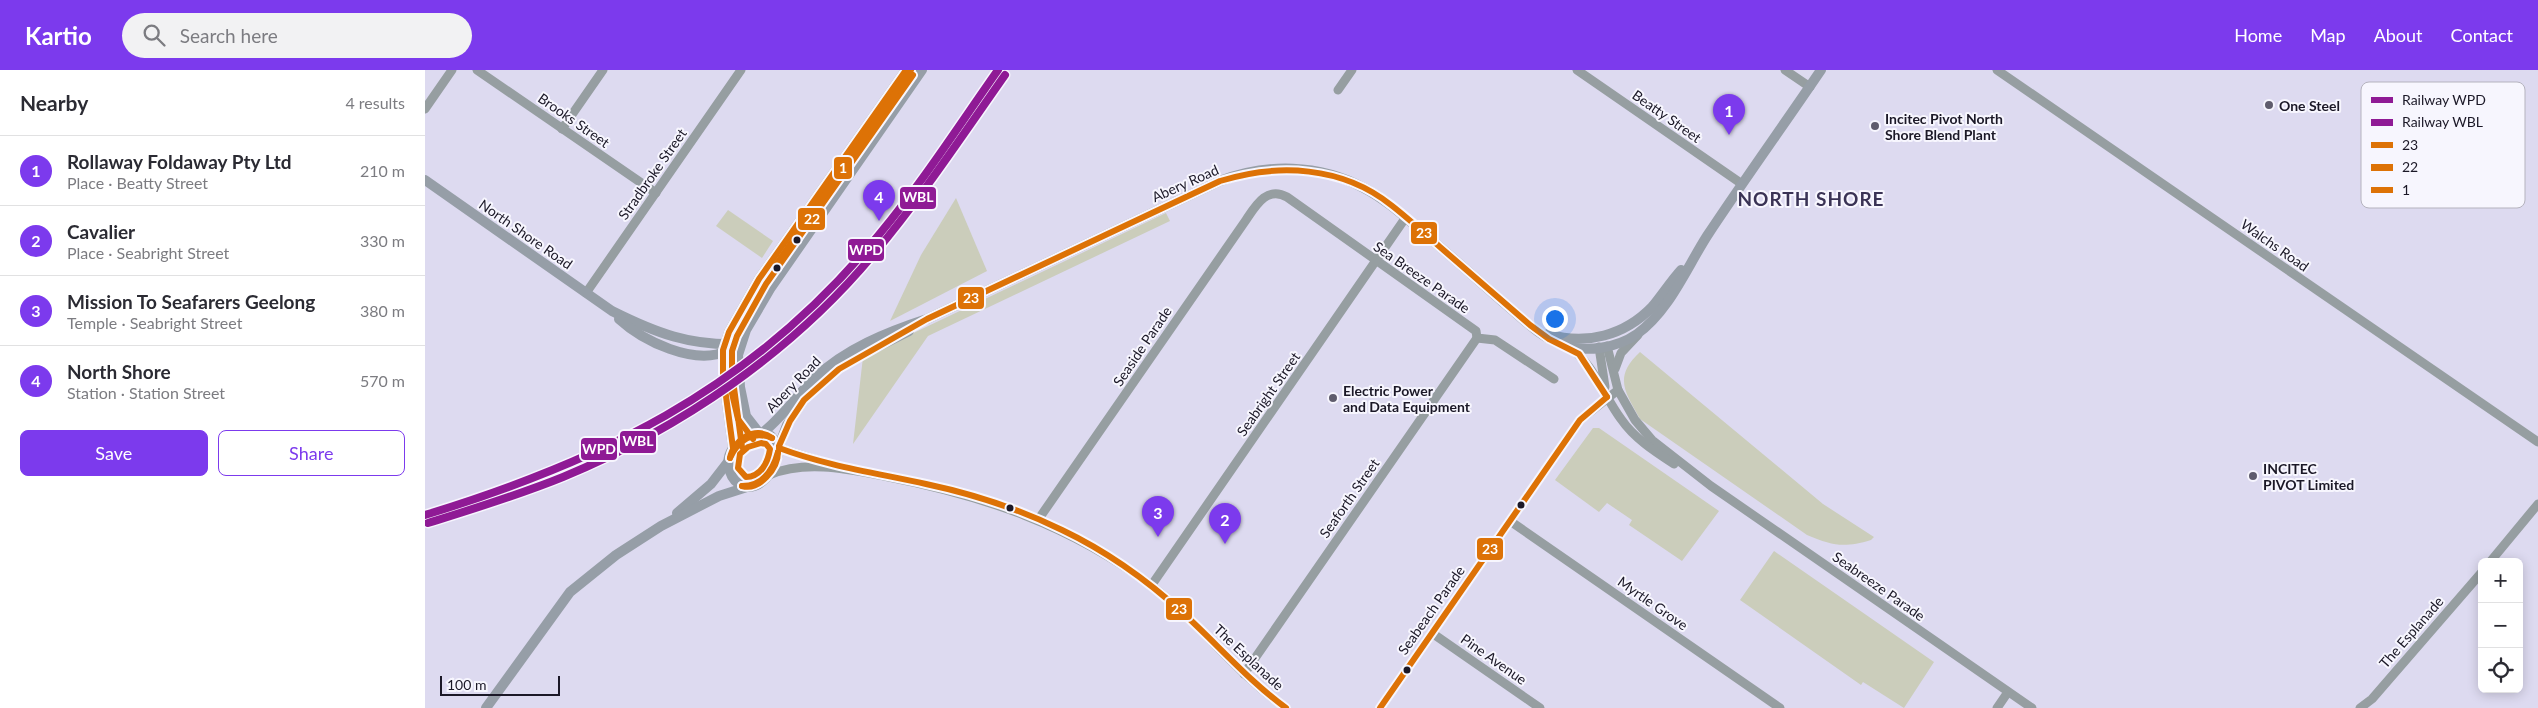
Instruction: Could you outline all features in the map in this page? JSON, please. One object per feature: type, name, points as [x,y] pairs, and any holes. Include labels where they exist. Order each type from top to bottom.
[{"type":"main road","points":[[733,448],[723,374],[723,349],[740,311],[759,280],[906,70]]},
{"type":"main road","points":[[760,434],[746,416],[743,406],[738,362],[740,344],[770,289],[922,70]]},
{"type":"main road","points":[[1602,336],[1603,347],[1633,336],[1648,324],[1669,297],[1741,184],[1821,70]]},
{"type":"main road","name":"Abery Road","points":[[760,434],[775,422],[813,380],[835,361],[874,340],[927,319],[1202,190],[1248,172],[1285,168],[1325,173],[1364,188],[1406,217],[1530,325],[1549,339],[1569,347],[1603,347]]},
{"type":"main road","name":"North Shore Road","points":[[425,180],[612,310],[635,332],[666,347],[708,356],[740,344]]},
{"type":"main road","points":[[1530,325],[1565,338],[1583,339],[1602,336],[1623,329],[1639,319],[1653,306],[1698,250]]},
{"type":"main road","name":"Abery Road","points":[[779,447],[793,413],[820,382],[847,362],[889,342],[927,319]]},
{"type":"main road","points":[[486,708],[570,592],[616,555],[661,526],[719,496],[758,484],[769,475],[775,464],[779,447],[771,436],[760,434],[741,440],[733,448],[728,462],[711,484],[661,526]]},
{"type":"main road","points":[[728,462],[731,477],[747,487]]},
{"type":"main road","points":[[491,708],[500,691]]},
{"type":"street","points":[[425,109],[452,70]]},
{"type":"street","name":"Brooks Street","points":[[477,70],[656,193]]},
{"type":"street","points":[[562,128],[603,70]]},
{"type":"street","name":"Stradbroke Street","points":[[586,293],[741,70]]},
{"type":"street","points":[[1338,90],[1352,70]]},
{"type":"street","name":"Beatty Street","points":[[1577,70],[1741,184]]},
{"type":"street","points":[[1785,70],[1809,87]]},
{"type":"street","name":"Walchs Road","points":[[1997,70],[2538,442]]},
{"type":"street","name":"Sea Breeze Parade","points":[[1273,193],[1287,197],[1376,262],[1476,331],[1477,338]]},
{"type":"street","name":"Seaside Parade","points":[[1039,520],[1249,214],[1262,199],[1273,193]]},
{"type":"street","name":"Seabright Street","points":[[1151,586],[1406,217]]},
{"type":"street","points":[[1614,376],[1621,353],[1648,324]]},
{"type":"street","points":[[1477,338],[1495,340],[1554,378]]},
{"type":"street","name":"Seaforth Street","points":[[1244,674],[1477,338]]},
{"type":"street","name":"Seabreeze Parade","points":[[1569,347],[1586,361],[1626,425],[1663,457],[1711,486],[2032,708]]},
{"type":"street","name":"Seabreeze Parade","points":[[1603,347],[1618,390],[1635,420],[1646,434],[1711,486]]},
{"type":"street","name":"Seabreeze Parade","points":[[1603,347],[1600,366],[1607,397]]},
{"type":"street","name":"Seabeach Parade","points":[[1380,708],[1580,420],[1618,390]]},
{"type":"street","name":"The Esplanade","points":[[779,447],[845,469],[966,494],[1039,520],[1099,551],[1151,586],[1185,614],[1244,674],[1286,708]]},
{"type":"street","name":"The Esplanade","points":[[769,475],[796,466],[845,469]]},
{"type":"street","points":[[2493,558],[2538,504]]},
{"type":"street","name":"Myrtle Grove","points":[[1510,521],[1780,708]]},
{"type":"street","name":"The Esplanade","points":[[2360,708],[2371,699],[2478,577]]},
{"type":"street","name":"Pine Avenue","points":[[1432,633],[1540,708]]},
{"type":"street","points":[[1997,708],[2008,692]]},
{"type":"green space","points":[[956,198],[987,271],[890,321],[921,255]]},
{"type":"green space","points":[[728,210],[773,241],[762,258],[716,226]]},
{"type":"green space","points":[[1166,213],[1170,221],[928,336],[853,444],[863,357]]},
{"type":"green space","points":[[1640,352],[1823,504],[1874,537],[1862,543],[1839,545],[1824,542],[1807,535],[1640,419],[1626,393],[1624,377],[1632,361]]},
{"type":"green space","points":[[1593,428],[1599,428],[1719,511],[1682,561],[1629,525],[1632,520],[1607,503],[1599,512],[1555,480]]},
{"type":"green space","points":[[1774,551],[1934,662],[1904,708],[1863,682],[1861,685],[1740,600]]},
{"type":"rail line","name":"WPD","points":[[425,515],[551,471],[610,445],[666,416],[719,382],[770,344],[819,300],[884,229],[934,162],[998,70]]},
{"type":"rail line","name":"WBL","points":[[428,523],[530,490],[607,457],[691,411],[732,384],[770,355],[807,324],[841,291],[873,255],[925,189],[1005,75]]},
{"type":"transit line","name":"23","points":[[733,448],[723,374],[723,350],[729,332],[759,279],[906,70]]},
{"type":"transit line","name":"1","points":[[775,266],[911,70]]},
{"type":"transit line","name":"22","points":[[742,447],[732,373],[732,351],[737,336],[766,284],[913,75]]},
{"type":"transit line","name":"23","points":[[779,446],[790,421],[804,400],[839,369],[927,319],[1220,181],[1242,175],[1287,170],[1331,176],[1352,182],[1372,192],[1391,205],[1530,325],[1549,339],[1579,354],[1607,397]]},
{"type":"transit line","name":"22","points":[[731,389],[738,419],[753,439]]},
{"type":"transit line","name":"23","points":[[1380,708],[1580,420],[1607,397]]},
{"type":"transit line","name":"23","points":[[730,458],[735,445],[746,436],[759,433],[772,438]]},
{"type":"transit line","name":"23","points":[[730,458],[737,446],[747,438],[759,435],[772,438]]},
{"type":"transit line","name":"22","points":[[761,443],[766,444],[770,449],[768,459],[760,472],[746,477],[738,468],[740,454],[748,447],[761,443]]},
{"type":"transit line","name":"23","points":[[779,448],[833,464],[978,497],[1029,515],[1078,538],[1110,557],[1155,589],[1183,613],[1259,686],[1286,708]]},
{"type":"transit line","name":"23","points":[[742,486],[756,483],[766,476],[778,452]]},
{"type":"transit line","name":"23","points":[[742,486],[748,487],[761,482],[775,465],[778,452]]},
{"type":"place","name":"One Steel","points":[[2269,105]]},
{"type":"place","name":"Incitec Pivot North Shore Blend Plant","points":[[1875,126]]},
{"type":"place","name":"Rollaway Foldaway Pty Ltd","points":[[1729,135]]},
{"type":"place","name":"North Shore","points":[[879,221]]},
{"type":"place","name":"Electric Power and Data Equipment","points":[[1333,398]]},
{"type":"place","name":"INCITEC PIVOT Limited","points":[[2253,476]]},
{"type":"place","name":"Mission To Seafarers Geelong","points":[[1158,537]]},
{"type":"place","name":"Cavalier","points":[[1225,544]]},
{"type":"district","name":"NORTH SHORE","points":[[1811,198]]}]
